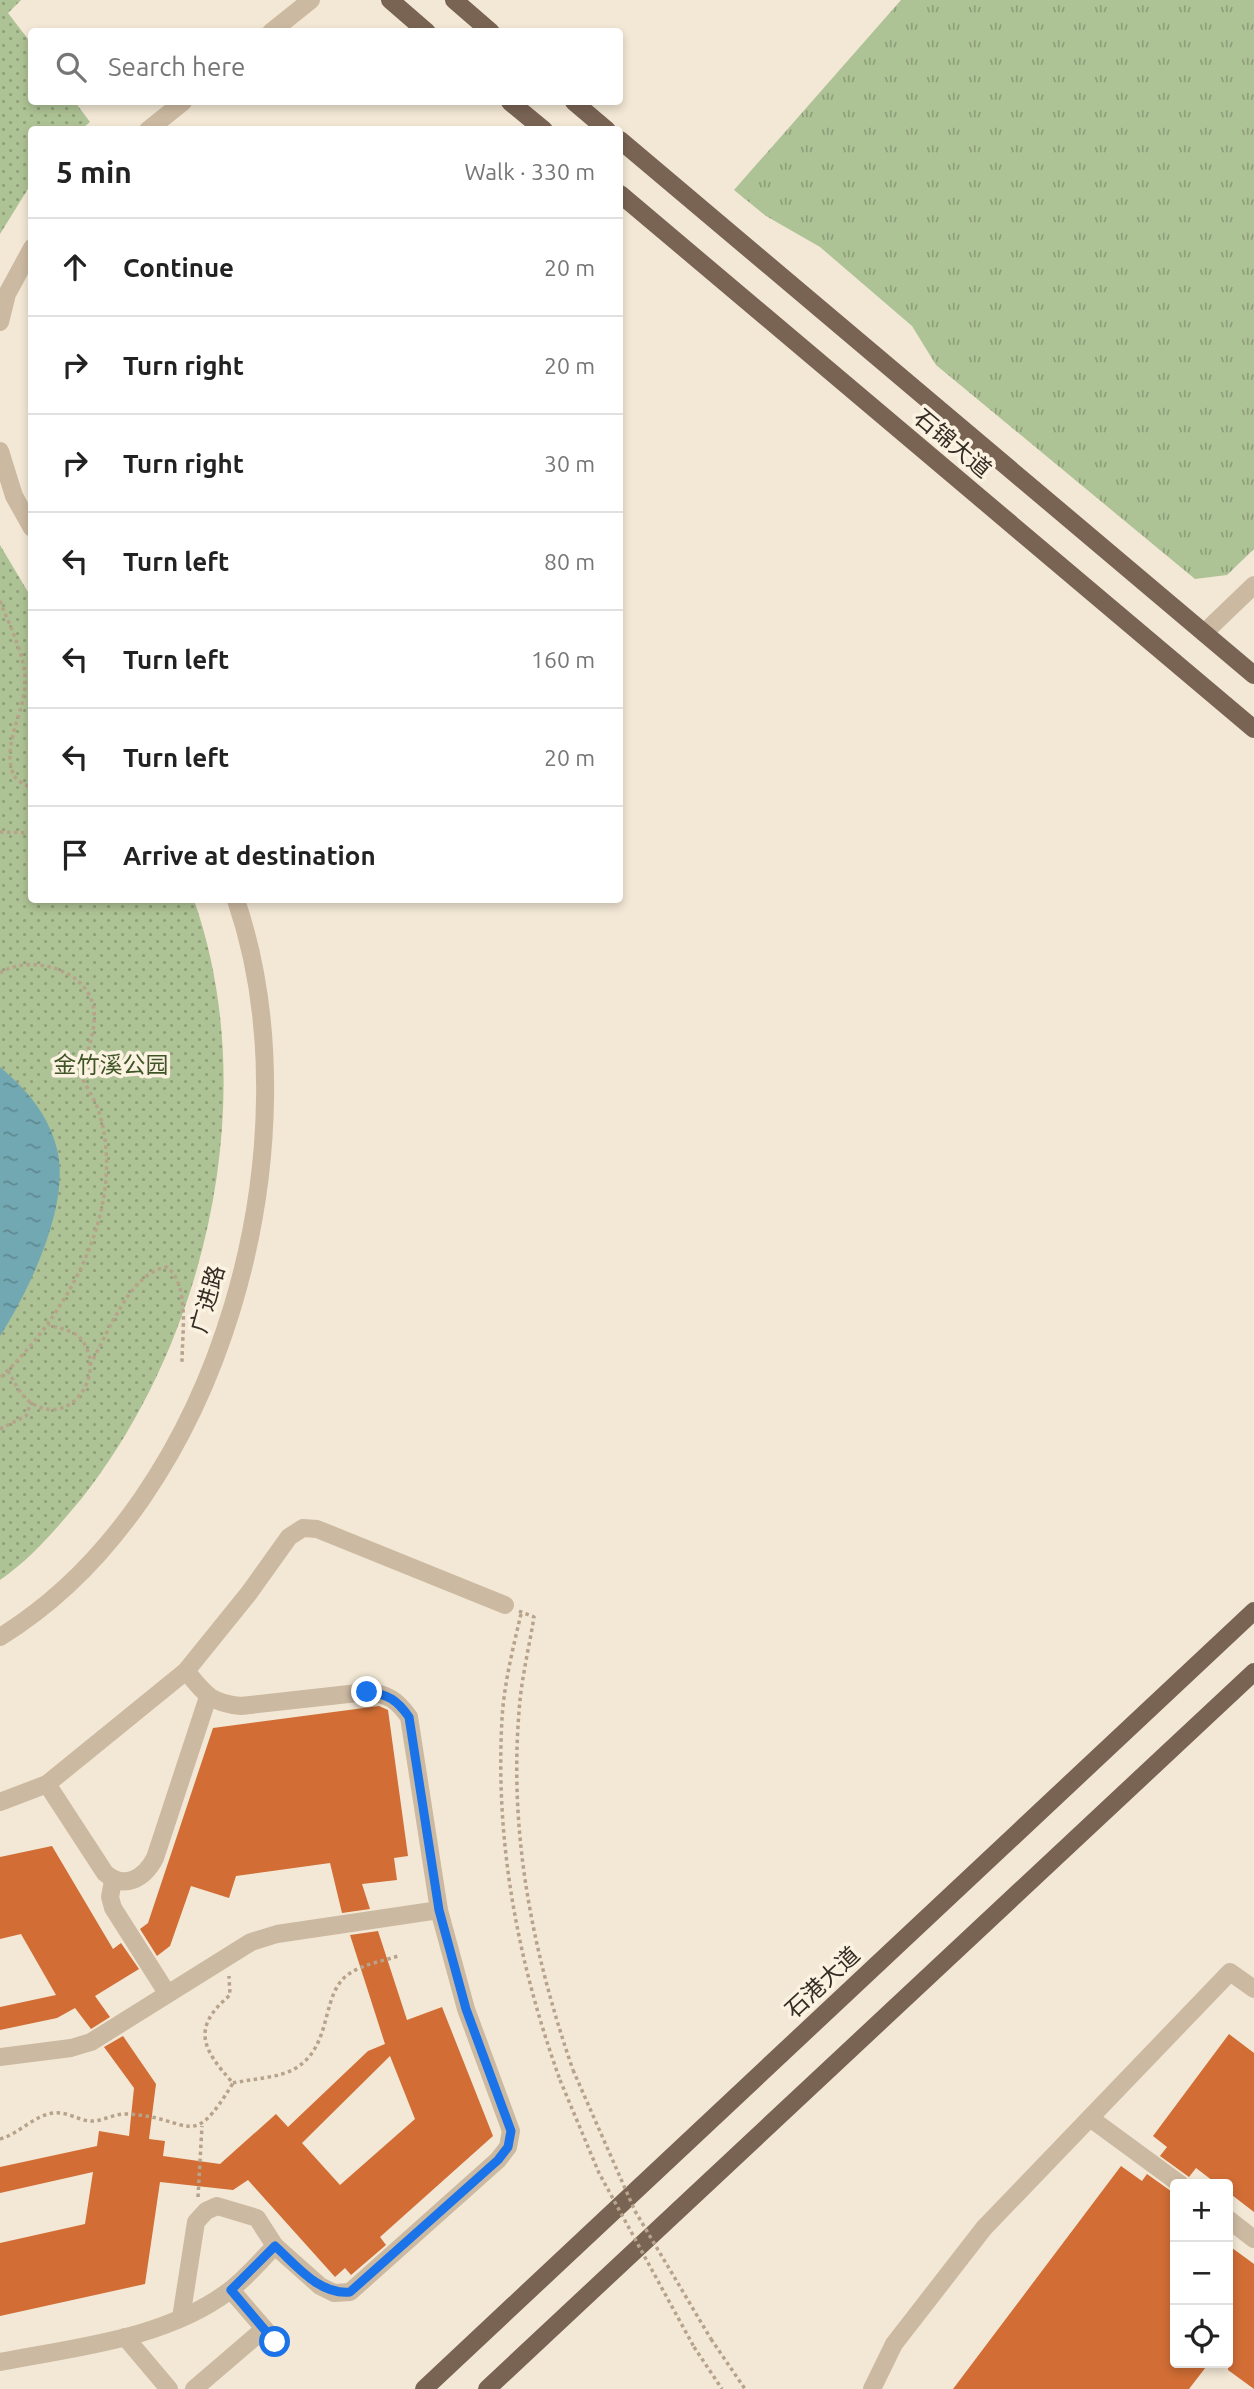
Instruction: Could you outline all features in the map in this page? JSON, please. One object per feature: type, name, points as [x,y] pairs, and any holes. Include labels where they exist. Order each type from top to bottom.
[{"type":"main road","points":[[390,0],[422,28]]},
{"type":"main road","points":[[454,0],[486,28]]},
{"type":"main road","points":[[514,105],[539,126]]},
{"type":"main road","points":[[578,105],[602,126]]},
{"type":"main road","name":"石锦大道","points":[[623,143],[1254,675]]},
{"type":"main road","name":"石锦大道","points":[[623,197],[1254,729]]},
{"type":"main road","name":"石港大道","points":[[424,2389],[1254,1611]]},
{"type":"main road","points":[[487,2389],[1254,1672]]},
{"type":"street","points":[[276,28],[311,0]]},
{"type":"street","points":[[153,126],[179,105]]},
{"type":"street","points":[[0,322],[7,294],[28,255]]},
{"type":"street","points":[[0,451],[14,496],[28,521]]},
{"type":"street","points":[[1204,633],[1254,585]]},
{"type":"street","name":"广进路","points":[[0,1637],[17,1627],[81,1571],[132,1511],[175,1444],[211,1374],[237,1292],[258,1189],[266,1095],[258,993],[237,903]]},
{"type":"street","points":[[0,1802],[47,1784],[186,1671],[249,1593],[289,1536],[303,1528],[317,1528],[505,1605]]},
{"type":"street","points":[[181,2318],[196,2222],[206,2211],[218,2206],[257,2218],[275,2246],[320,2286],[334,2293],[350,2292],[498,2160],[508,2147],[511,2131],[466,2009],[439,1910],[409,1717],[398,1701],[383,1694],[367,1692],[241,1706],[222,1704],[208,1698],[186,1671]]},
{"type":"street","points":[[47,1784],[105,1873],[113,1881],[124,1883],[138,1878],[149,1869],[155,1858],[208,1698]]},
{"type":"street","points":[[113,1881],[110,1897],[113,1908],[167,1993]]},
{"type":"street","points":[[0,2057],[71,2048],[91,2042],[251,1942],[277,1934],[439,1910]]},
{"type":"street","points":[[872,2389],[894,2344],[984,2228],[1230,1972],[1254,1989]]},
{"type":"street","points":[[1090,2118],[1173,2179]]},
{"type":"street","points":[[1233,2223],[1254,2239]]},
{"type":"street","points":[[0,2361],[125,2337],[181,2318],[231,2290],[275,2246]]},
{"type":"street","points":[[194,2389],[269,2335],[231,2290]]},
{"type":"street","points":[[125,2337],[169,2389]]},
{"type":"path","points":[[0,601],[22,659],[25,679],[23,697],[6,737],[5,757],[12,774],[28,786]]},
{"type":"path","points":[[0,832],[28,833]]},
{"type":"path","points":[[0,973],[10,966],[27,964],[54,968],[78,981],[88,992],[94,1010],[94,1029],[81,1076],[99,1112],[105,1138],[105,1201],[90,1247],[49,1325],[29,1352],[0,1378]]},
{"type":"path","points":[[8,1371],[31,1402],[47,1409],[60,1410],[72,1406],[83,1395],[90,1365],[127,1295],[155,1269],[167,1267],[177,1275],[180,1289],[182,1362]]},
{"type":"path","points":[[49,1325],[79,1337],[90,1365]]},
{"type":"path","points":[[0,1429],[26,1416],[31,1402]]},
{"type":"path","points":[[722,2389],[694,2347],[599,2172],[560,2080],[526,1974],[511,1900],[501,1809],[502,1717],[521,1612],[534,1617],[519,1709],[517,1744],[522,1864],[527,1904],[541,1965],[573,2070],[635,2211],[711,2339],[745,2389]]},
{"type":"path","points":[[0,2139],[40,2117],[56,2112],[91,2122],[124,2113],[168,2119],[187,2127],[202,2126],[214,2114],[233,2083],[294,2069],[309,2057],[321,2041],[329,2007],[338,1986],[350,1973],[398,1956]]},
{"type":"path","points":[[223,1959],[231,1980],[230,1994],[207,2021],[203,2041],[214,2062],[233,2083]]},
{"type":"path","points":[[196,2222],[202,2126]]},
{"type":"green space","points":[[0,0],[21,0],[8,13],[28,39],[28,105],[77,105],[90,122],[85,126],[28,126],[28,189],[0,234]]},
{"type":"green space","points":[[901,0],[1254,0],[1254,549],[1227,575],[1195,579],[936,365],[912,326],[820,247],[766,216],[734,190]]},
{"type":"green space","name":"金竹溪公园","points":[[0,545],[28,592],[28,903],[195,903],[214,975],[223,1053],[222,1132],[211,1212],[191,1290],[162,1364],[126,1434],[82,1498],[33,1552],[0,1580]]},
{"type":"water","points":[[0,1067],[28,1094],[42,1114],[53,1136],[60,1171],[53,1220],[45,1246],[23,1296],[0,1336]]},
{"type":"building","points":[[379,1706],[388,1710],[408,1856],[394,1858],[397,1880],[362,1884],[370,1909],[342,1913],[330,1863],[236,1876],[229,1898],[191,1886],[170,1946],[157,1956],[140,1929],[148,1923],[213,1728]]},
{"type":"building","points":[[52,1846],[113,1949],[121,1943],[139,1969],[95,1996],[110,2017],[91,2029],[75,2008],[57,2018],[0,2030],[0,2007],[56,1995],[21,1934],[0,1939],[0,1857]]},
{"type":"building","points":[[378,1931],[407,2020],[442,2007],[493,2136],[380,2237],[386,2245],[351,2275],[345,2268],[335,2277],[248,2180],[233,2190],[160,2182],[145,2284],[0,2316],[0,2243],[85,2224],[93,2172],[0,2193],[0,2167],[97,2146],[99,2131],[129,2136],[134,2088],[104,2047],[123,2036],[156,2084],[149,2139],[165,2141],[163,2156],[220,2164],[276,2114],[288,2127],[368,2051],[385,2044],[350,1935]],"holes":[[[390,2056],[415,2119],[340,2185],[302,2143]]]},
{"type":"building","points":[[1229,2034],[1254,2053],[1254,2212],[1233,2196],[1233,2179],[1210,2179],[1196,2168],[1189,2177],[1160,2156],[1167,2147],[1153,2136]]},
{"type":"building","points":[[1121,2166],[1142,2181],[1147,2174],[1170,2190],[1170,2368],[1205,2368],[1189,2389],[953,2389]]},
{"type":"building","points":[[1233,2249],[1254,2264],[1254,2389],[1228,2370],[1233,2368]]},
{"type":"route","points":[[275,2342],[231,2290],[275,2246],[320,2286],[334,2293],[350,2292],[364,2283],[498,2160],[508,2147],[511,2131],[466,2009],[439,1910],[409,1717],[398,1701],[383,1694],[367,1692]]}]
